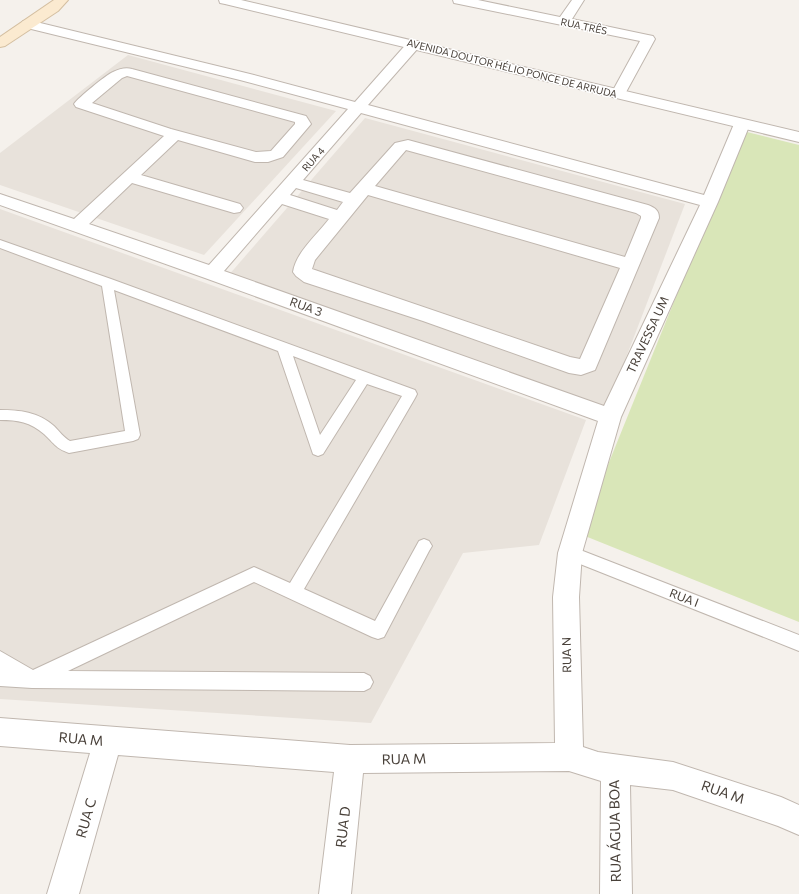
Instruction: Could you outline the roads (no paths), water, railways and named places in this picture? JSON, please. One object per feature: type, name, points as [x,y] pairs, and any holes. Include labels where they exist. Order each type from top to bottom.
[{"type":"main road","points":[[0,44],[57,4],[70,0]]},
{"type":"street","name":"AVENIDA DOUTOR HÉLIO PONCE DE ARRUDA","points":[[225,0],[249,2],[414,44],[799,137]]},
{"type":"street","name":"RUA TRÊS","points":[[459,0],[648,40],[618,94]]},
{"type":"street","points":[[564,21],[578,0]]},
{"type":"street","points":[[28,24],[245,77],[710,202]]},
{"type":"street","name":"RUA 4","points":[[212,273],[414,44]]},
{"type":"street","points":[[127,72],[293,116],[301,119],[303,124],[277,154],[268,157],[255,157],[174,135],[81,104],[117,75],[127,72]]},
{"type":"street","name":"TRAVESSA UM","points":[[570,553],[610,417],[710,202],[742,124]]},
{"type":"street","points":[[77,226],[174,135]]},
{"type":"street","points":[[408,145],[642,209],[650,213],[650,218],[588,365],[581,367],[552,359],[430,316],[311,277],[302,272],[303,266],[308,257],[359,194],[401,146],[408,145]]},
{"type":"street","points":[[130,177],[234,208]]},
{"type":"street","points":[[293,182],[359,194],[630,264]]},
{"type":"street","points":[[279,197],[340,217]]},
{"type":"street","name":"RUA 3","points":[[0,199],[212,273],[610,417]]},
{"type":"street","name":"RUA N","points":[[568,757],[566,597],[570,553]]},
{"type":"street","name":"RUA M","points":[[0,732],[350,759],[568,757],[598,766],[673,776],[781,812],[799,820]]},
{"type":"street","name":"RUA C","points":[[63,894],[108,741]]},
{"type":"street","name":"RUA D","points":[[335,894],[350,759]]},
{"type":"street","name":"RUA ÁGUA BOA","points":[[614,768],[616,894]]},
{"type":"lane","points":[[0,244],[410,394],[293,592]]},
{"type":"lane","points":[[0,415],[22,415],[41,424],[58,440],[69,447],[133,435],[106,282]]},
{"type":"lane","points":[[284,349],[318,450],[364,378]]},
{"type":"lane","points":[[32,679],[254,574],[378,631],[424,546]]},
{"type":"lane","name":"RUA I","points":[[570,553],[799,643]]},
{"type":"lane","points":[[0,659],[32,679]]},
{"type":"lane","points":[[0,677],[32,679],[364,682]]}]
